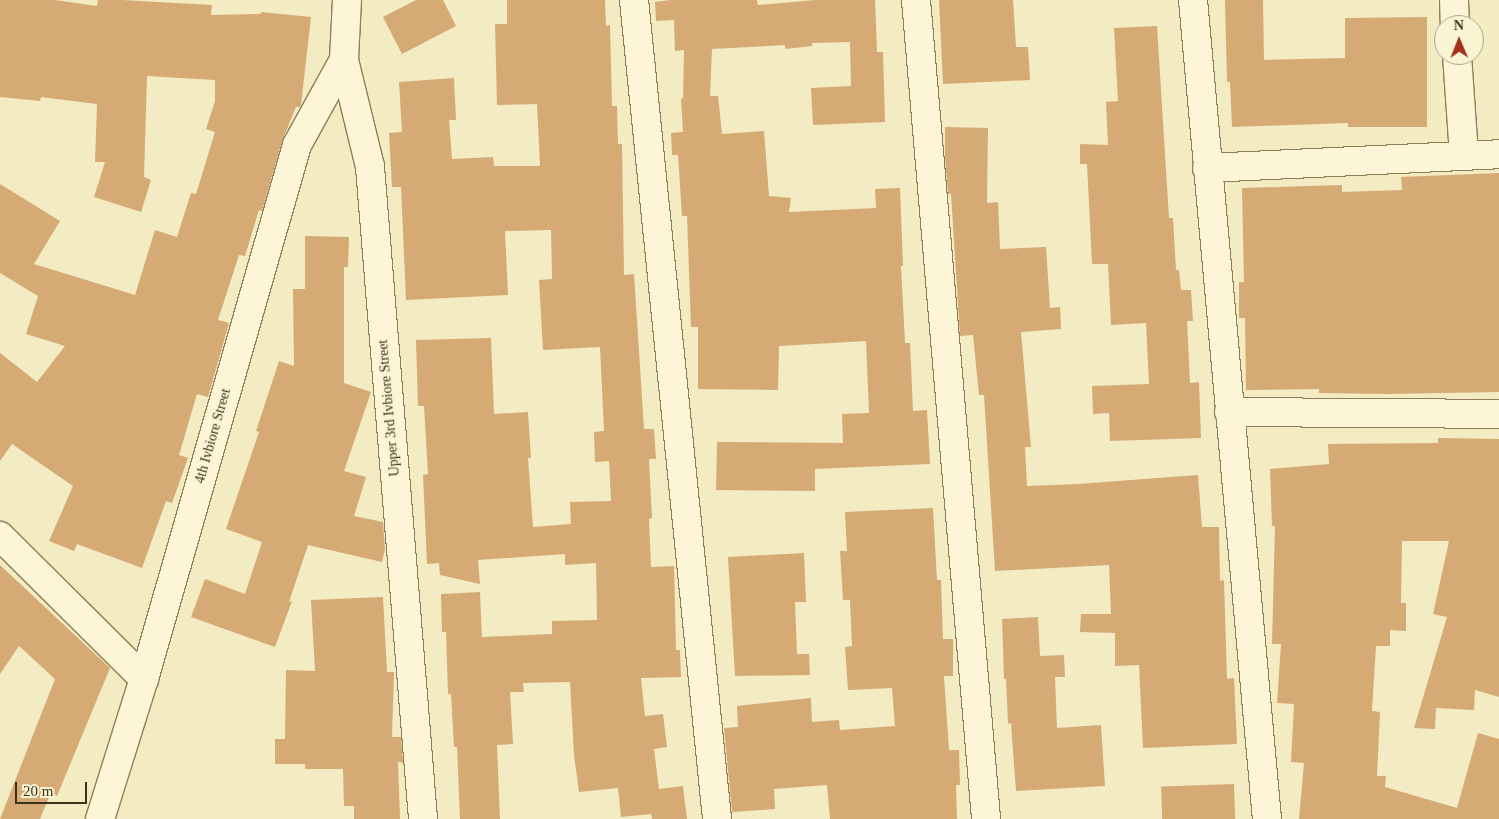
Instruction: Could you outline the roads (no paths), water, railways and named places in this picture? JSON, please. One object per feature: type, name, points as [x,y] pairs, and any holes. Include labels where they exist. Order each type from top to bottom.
[{"type":"street","name":"Upper 3rd Ivbiore Street","points":[[347,0],[344,60],[370,167],[423,819]]},
{"type":"street","points":[[634,0],[717,819]]},
{"type":"street","points":[[916,0],[986,819]]},
{"type":"street","points":[[1193,0],[1266,819]]},
{"type":"street","points":[[1454,0],[1455,15]]},
{"type":"street","name":"4th Ivbiore Street","points":[[109,816],[144,679],[297,145],[344,60]]},
{"type":"street","points":[[1458,65],[1464,156]]},
{"type":"street","points":[[1207,168],[1499,154]]},
{"type":"street","points":[[1229,412],[1499,414]]},
{"type":"street","points":[[0,536],[144,679]]}]
